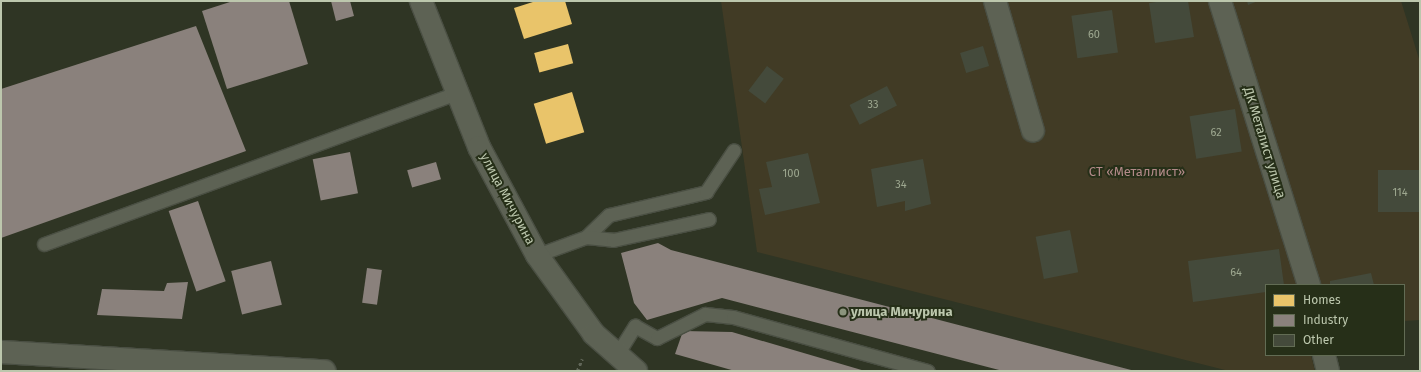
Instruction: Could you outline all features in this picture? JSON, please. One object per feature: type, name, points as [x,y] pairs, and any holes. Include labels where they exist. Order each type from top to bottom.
[{"type":"street","name":"улица Мичурина","points":[[421,1],[456,93],[479,147],[537,254],[594,334],[616,356],[636,371]]},
{"type":"street","points":[[995,1],[1034,131]]},
{"type":"street","name":"ДК Металист улица","points":[[1220,1],[1309,284]]},
{"type":"street","points":[[1,352],[324,371]]},
{"type":"street","points":[[1324,356],[1328,371]]},
{"type":"lane","points":[[44,244],[456,93]]},
{"type":"lane","points":[[586,237],[608,215],[706,192],[734,150]]},
{"type":"lane","points":[[537,254],[586,237],[613,240],[709,219]]},
{"type":"lane","points":[[616,356],[634,326],[657,338],[705,314],[733,317],[928,371]]},
{"type":"green space","name":"СТ «Металлист»","points":[[721,1],[1401,1],[1420,62],[1420,320],[1405,321],[1405,284],[1265,284],[1265,356],[1311,356],[1315,371],[1229,371],[757,252]]},
{"type":"building: Homes","points":[[536,1],[565,1],[572,24],[524,39],[514,8]]},
{"type":"building: Homes","points":[[568,44],[573,63],[539,72],[534,53]]},
{"type":"building: Homes","points":[[572,92],[584,132],[546,144],[534,104]]},
{"type":"building: Industry","points":[[233,1],[289,1],[308,64],[227,89],[202,11]]},
{"type":"building: Industry","points":[[331,1],[350,1],[354,16],[336,21]]},
{"type":"building: Industry","points":[[196,26],[246,151],[1,238],[1,89]]},
{"type":"building: Industry","points":[[350,152],[358,193],[321,200],[313,159]]},
{"type":"building: Industry","points":[[436,162],[441,179],[412,188],[407,170]]},
{"type":"building: Industry","points":[[198,201],[226,281],[196,291],[169,211]]},
{"type":"building: Industry","name":"улица Мичурина","points":[[658,243],[671,250],[1135,371],[1003,371],[722,298],[647,320],[634,303],[621,253]]},
{"type":"building: Industry","points":[[271,261],[282,305],[242,315],[231,271]]},
{"type":"building: Industry","points":[[367,268],[382,270],[377,305],[362,303]]},
{"type":"building: Industry","points":[[188,282],[182,319],[97,315],[102,289],[164,291],[167,283]]},
{"type":"building: Industry","points":[[683,331],[732,332],[865,371],[735,371],[675,354]]},
{"type":"building: Other","points":[[1163,1],[1188,1],[1194,37],[1155,43],[1149,3]]},
{"type":"building: Other","points":[[1247,1],[1258,1],[1248,5]]},
{"type":"building: Other","points":[[1112,10],[1118,53],[1077,58],[1071,16]]},
{"type":"building: Other","points":[[983,46],[989,66],[966,73],[960,53]]},
{"type":"building: Other","points":[[767,66],[784,79],[765,103],[748,91]]},
{"type":"building: Other","points":[[887,86],[897,106],[860,125],[850,105]]},
{"type":"building: Other","points":[[1235,109],[1242,151],[1196,159],[1190,116]]},
{"type":"building: Other","points":[[808,153],[820,203],[765,215],[759,189],[772,187],[766,162]]},
{"type":"building: Other","points":[[923,159],[931,204],[905,211],[905,201],[877,207],[871,169]]},
{"type":"building: Other","points":[[1378,170],[1420,170],[1420,212],[1378,212]]},
{"type":"building: Other","points":[[1070,230],[1078,272],[1044,279],[1036,237]]},
{"type":"building: Other","points":[[1279,249],[1284,284],[1265,284],[1265,292],[1193,302],[1188,261]]},
{"type":"building: Other","points":[[1371,273],[1374,284],[1330,284],[1330,281]]},
{"type":"place","name":"улица Мичурина","points":[[843,312]]}]
